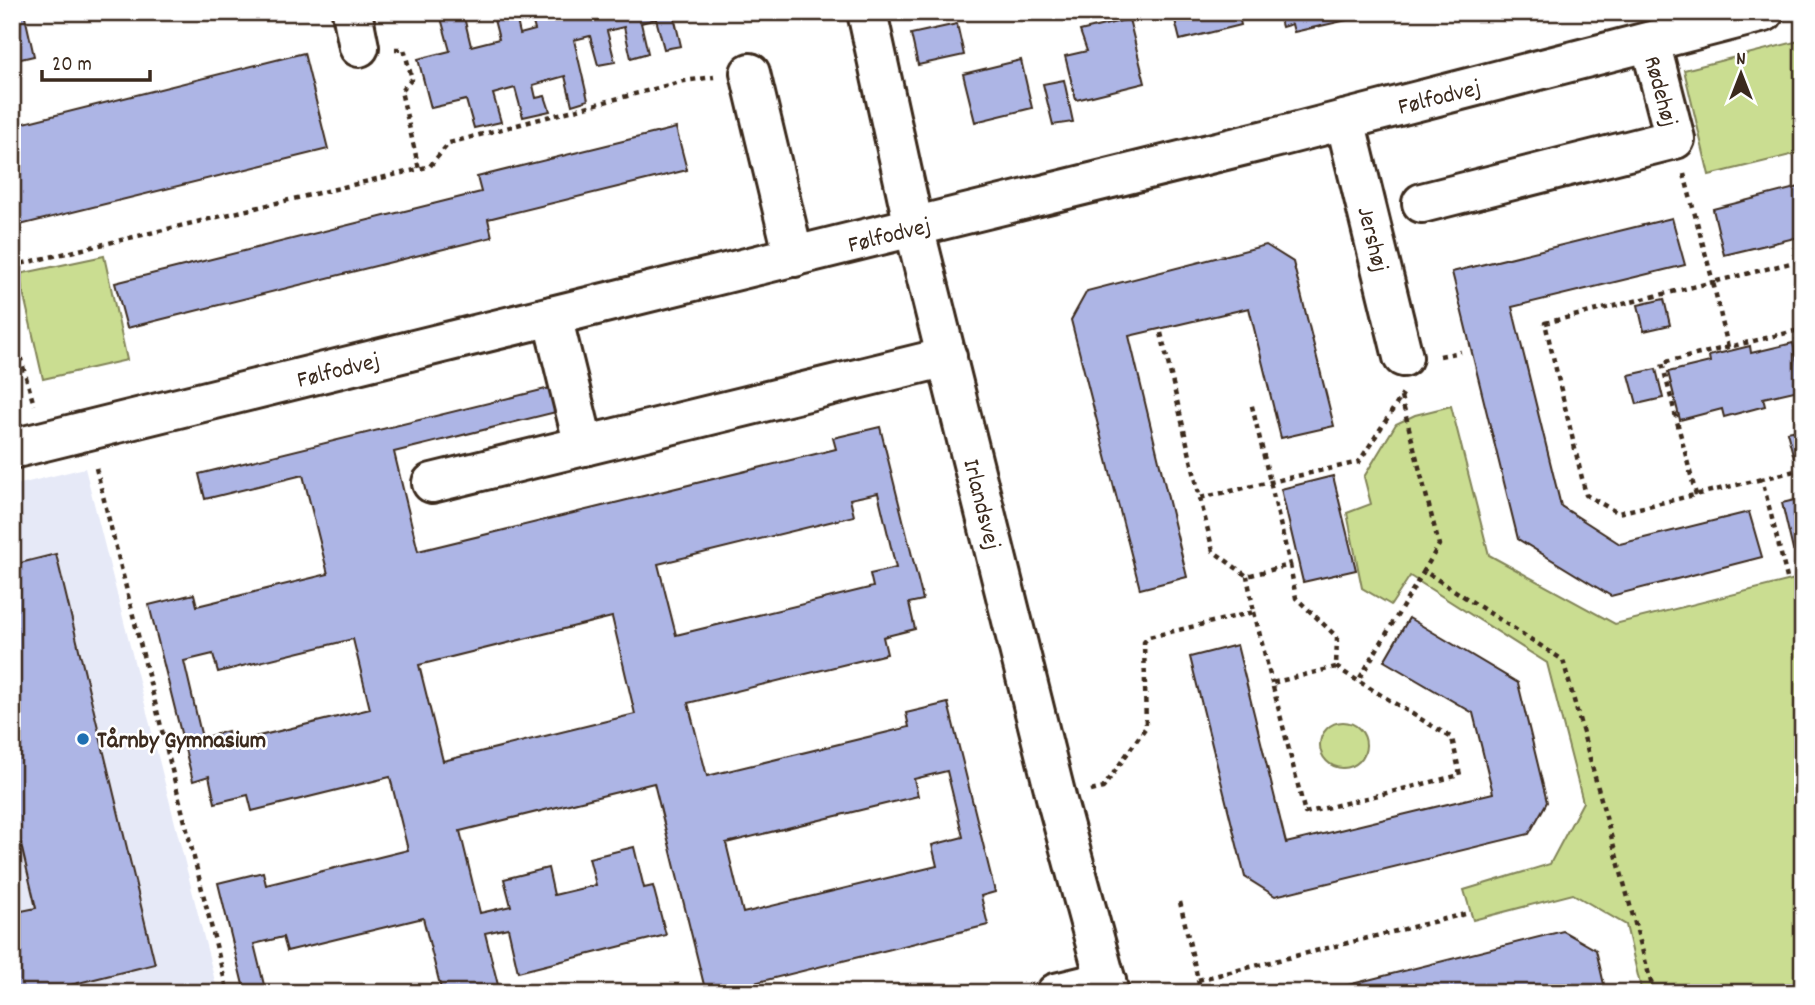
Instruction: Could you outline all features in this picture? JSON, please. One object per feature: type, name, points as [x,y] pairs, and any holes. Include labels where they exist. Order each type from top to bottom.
[{"type":"street","name":"Irlandsvej","points":[[867,12],[915,227],[1057,801],[1107,987]]},
{"type":"street","name":"Følfodvej","points":[[28,445],[1345,120],[1763,12]]},
{"type":"street","name":"Rødehøj","points":[[1650,42],[1675,139]]},
{"type":"street","points":[[750,73],[794,257]]},
{"type":"street","name":"Jershøj","points":[[1345,120],[1403,357]]},
{"type":"street","points":[[1422,202],[1675,139]]},
{"type":"street","points":[[552,316],[584,446]]},
{"type":"street","points":[[432,483],[947,357]]},
{"type":"street","points":[[1056,993],[1107,987]]},
{"type":"path","points":[[356,29],[404,49],[412,79],[401,91],[419,169]]},
{"type":"path","points":[[12,266],[419,169],[429,166],[449,143],[684,81],[750,73]]},
{"type":"path","points":[[1675,139],[1728,347]]},
{"type":"path","points":[[1803,260],[1545,323],[1586,495],[1618,513],[1803,469]]},
{"type":"path","points":[[12,328],[28,445]]},
{"type":"path","points":[[1696,495],[1662,363],[1795,331],[1803,363]]},
{"type":"path","points":[[1161,333],[1213,551],[1247,576],[1254,612],[1272,683],[1306,813],[1460,775],[1452,738],[1336,667],[1272,683]]},
{"type":"path","points":[[1200,498],[1359,462],[1410,383],[1403,357]]},
{"type":"path","points":[[1358,681],[1440,545],[1401,397]]},
{"type":"path","points":[[1251,402],[1296,598],[1336,637],[1336,667]]},
{"type":"path","points":[[86,430],[228,993]]},
{"type":"path","points":[[1762,479],[1787,578]]},
{"type":"path","points":[[1247,576],[1290,565]]},
{"type":"path","points":[[1424,571],[1563,660],[1654,993]]},
{"type":"path","points":[[1057,801],[1103,788],[1146,727],[1144,642],[1149,637],[1254,612]]},
{"type":"path","points":[[1180,902],[1201,993]]},
{"type":"path","points":[[1198,979],[1465,914]]},
{"type":"shaded area","name":"Tårnby Gymnasium","points":[[85,468],[218,993],[12,993],[12,486]]},
{"type":"green space","points":[[1803,40],[1803,152],[1709,175],[1684,70]]},
{"type":"green space","points":[[104,256],[127,360],[43,379],[19,274]]},
{"type":"green space","points":[[1451,406],[1489,555],[1615,624],[1803,577],[1803,993],[1642,993],[1626,925],[1573,894],[1473,920],[1464,890],[1550,864],[1583,802],[1547,663],[1410,576],[1391,605],[1362,588],[1347,513],[1371,504],[1364,477],[1396,424],[1415,415]]},
{"type":"green space","points":[[1343,722],[1359,729],[1366,745],[1359,761],[1343,768],[1327,761],[1320,745],[1327,729]]},
{"type":"building","points":[[12,12],[24,12],[34,56],[12,61]]},
{"type":"building","points":[[492,12],[515,12],[520,34],[535,30],[530,12],[673,12],[681,46],[664,49],[656,19],[641,23],[648,53],[631,58],[624,27],[607,31],[615,62],[598,65],[590,36],[574,40],[588,100],[572,105],[565,76],[533,85],[536,98],[545,96],[550,111],[523,117],[515,88],[493,94],[501,122],[474,128],[466,100],[431,108],[418,59],[450,51],[441,18],[463,13],[471,46],[499,39]]},
{"type":"building","points":[[1173,12],[1238,12],[1241,25],[1180,40]]},
{"type":"building","points":[[1278,12],[1355,12],[1356,18],[1294,32],[1292,24],[1282,27]]},
{"type":"building","points":[[1129,19],[1145,83],[1076,100],[1065,56],[1087,51],[1080,31]]},
{"type":"building","points":[[957,24],[964,55],[918,65],[911,34]]},
{"type":"building","points":[[304,53],[328,149],[12,227],[12,126]]},
{"type":"building","points":[[1021,60],[1032,108],[975,122],[963,74]]},
{"type":"building","points":[[1064,80],[1073,122],[1053,125],[1043,84]]},
{"type":"building","points":[[676,128],[687,170],[488,219],[492,237],[127,328],[115,283],[481,192],[477,177]]},
{"type":"building","points":[[1803,186],[1803,236],[1724,255],[1713,209]]},
{"type":"building","points":[[1672,218],[1685,265],[1512,307],[1561,506],[1620,544],[1749,512],[1762,557],[1611,596],[1518,539],[1452,272]]},
{"type":"building","points":[[1266,245],[1293,262],[1334,426],[1281,438],[1249,308],[1129,336],[1187,577],[1140,589],[1071,320],[1087,291]]},
{"type":"building","points":[[1664,299],[1670,325],[1644,331],[1638,305]]},
{"type":"building","points":[[1793,343],[1803,389],[1763,398],[1765,406],[1724,417],[1722,409],[1680,420],[1668,372],[1710,362],[1709,356],[1750,346],[1751,353]]},
{"type":"building","points":[[1656,369],[1663,398],[1637,404],[1629,375]]},
{"type":"building","points":[[562,385],[568,409],[394,452],[418,551],[836,449],[833,438],[880,427],[923,600],[909,603],[915,629],[883,637],[887,654],[688,703],[707,776],[909,727],[906,713],[948,703],[995,892],[981,896],[988,925],[706,993],[654,783],[460,831],[480,913],[511,906],[504,879],[548,868],[554,895],[596,885],[589,858],[634,847],[644,888],[653,886],[666,935],[518,972],[508,928],[485,933],[500,993],[424,993],[441,989],[423,918],[287,951],[283,937],[254,944],[266,993],[245,993],[218,883],[263,872],[266,885],[408,850],[390,777],[252,811],[248,795],[215,803],[209,776],[193,781],[149,605],[194,594],[197,606],[328,574],[303,475],[205,499],[199,474]],"holes":[[[878,493],[896,568],[870,574],[873,587],[676,635],[658,564],[854,516],[850,499]],[[612,617],[635,714],[443,761],[419,665]],[[353,639],[370,709],[230,743],[228,731],[202,738],[184,661],[213,654],[218,672]],[[947,771],[963,837],[932,845],[937,866],[743,913],[726,843],[918,796],[914,779]]]},
{"type":"building","points":[[1803,429],[1803,457],[1794,458],[1787,432]]},
{"type":"building","points":[[1333,476],[1356,570],[1303,582],[1281,489]]},
{"type":"building","points":[[1803,498],[1803,548],[1793,550],[1782,503]]},
{"type":"building","points":[[56,554],[155,964],[38,993],[12,993],[12,913],[36,908],[15,819],[12,820],[12,565]]},
{"type":"building","points":[[1409,618],[1518,683],[1547,802],[1529,834],[1275,896],[1245,877],[1190,657],[1237,645],[1286,843],[1493,793],[1473,713],[1384,661]]},
{"type":"building","points":[[1563,931],[1596,950],[1606,993],[1555,993],[1553,985],[1522,993],[1316,993]]},
{"type":"place","name":"Tårnby Gymnasium","points":[[83,739]]}]
